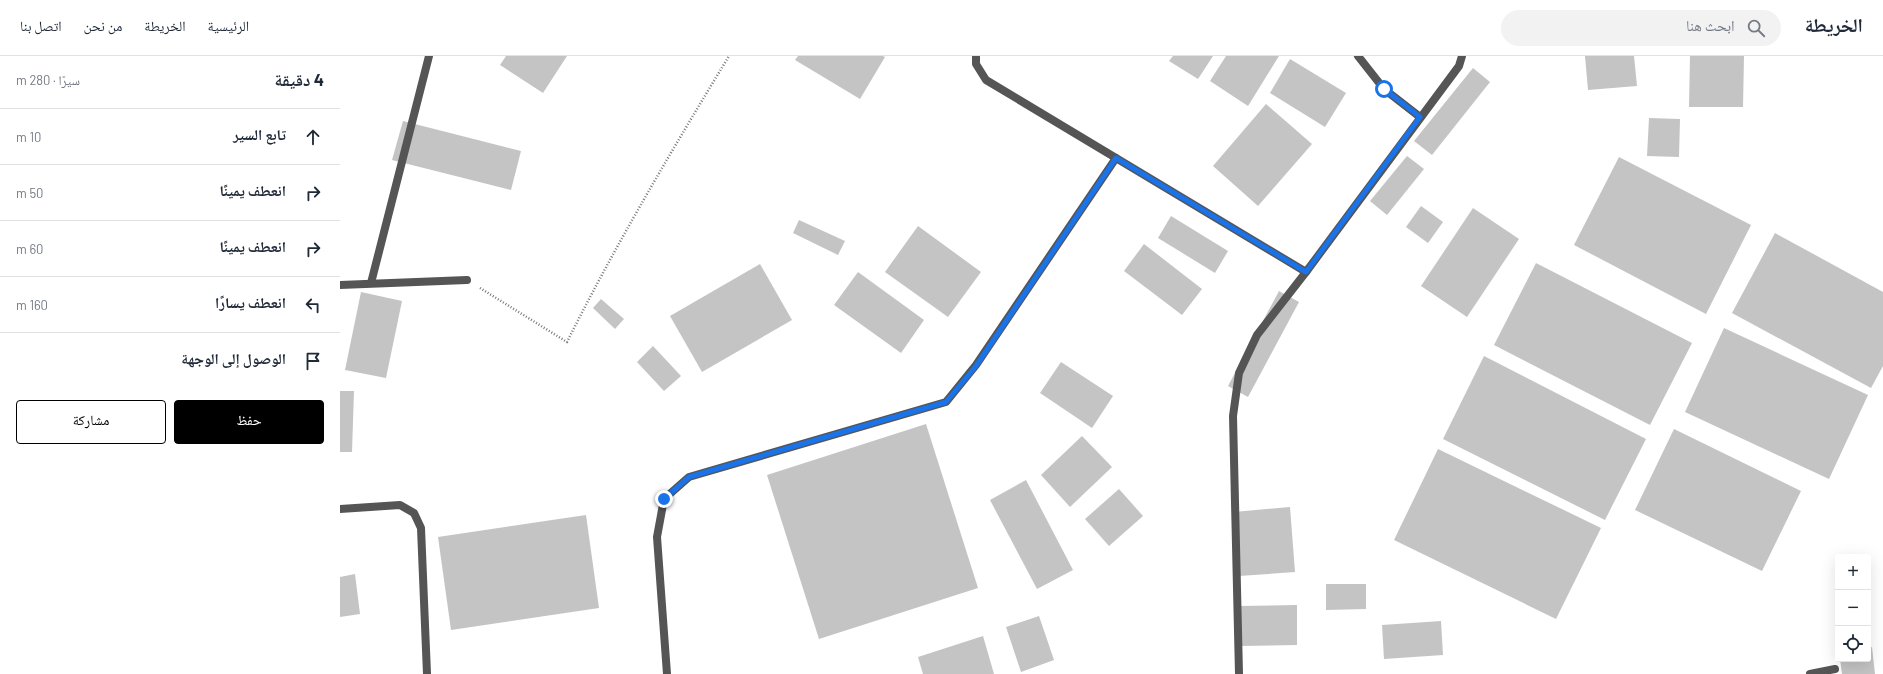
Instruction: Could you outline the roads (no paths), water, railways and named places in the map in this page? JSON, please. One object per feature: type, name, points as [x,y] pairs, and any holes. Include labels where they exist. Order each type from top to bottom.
[{"type":"street","points":[[371,283],[429,56]]},
{"type":"street","points":[[976,56],[976,64],[986,80],[1306,272]]},
{"type":"street","points":[[1358,56],[1364,66],[1384,89],[1420,117]]},
{"type":"street","points":[[1239,674],[1233,416],[1239,373],[1257,335],[1306,272],[1459,66],[1462,56]]},
{"type":"street","points":[[667,674],[657,537],[664,499],[689,477],[946,402],[976,366],[1116,158]]},
{"type":"street","points":[[340,285],[468,280]]},
{"type":"street","points":[[340,509],[400,505],[414,513],[421,528],[427,674]]},
{"type":"street","points":[[1810,674],[1835,669]]}]
